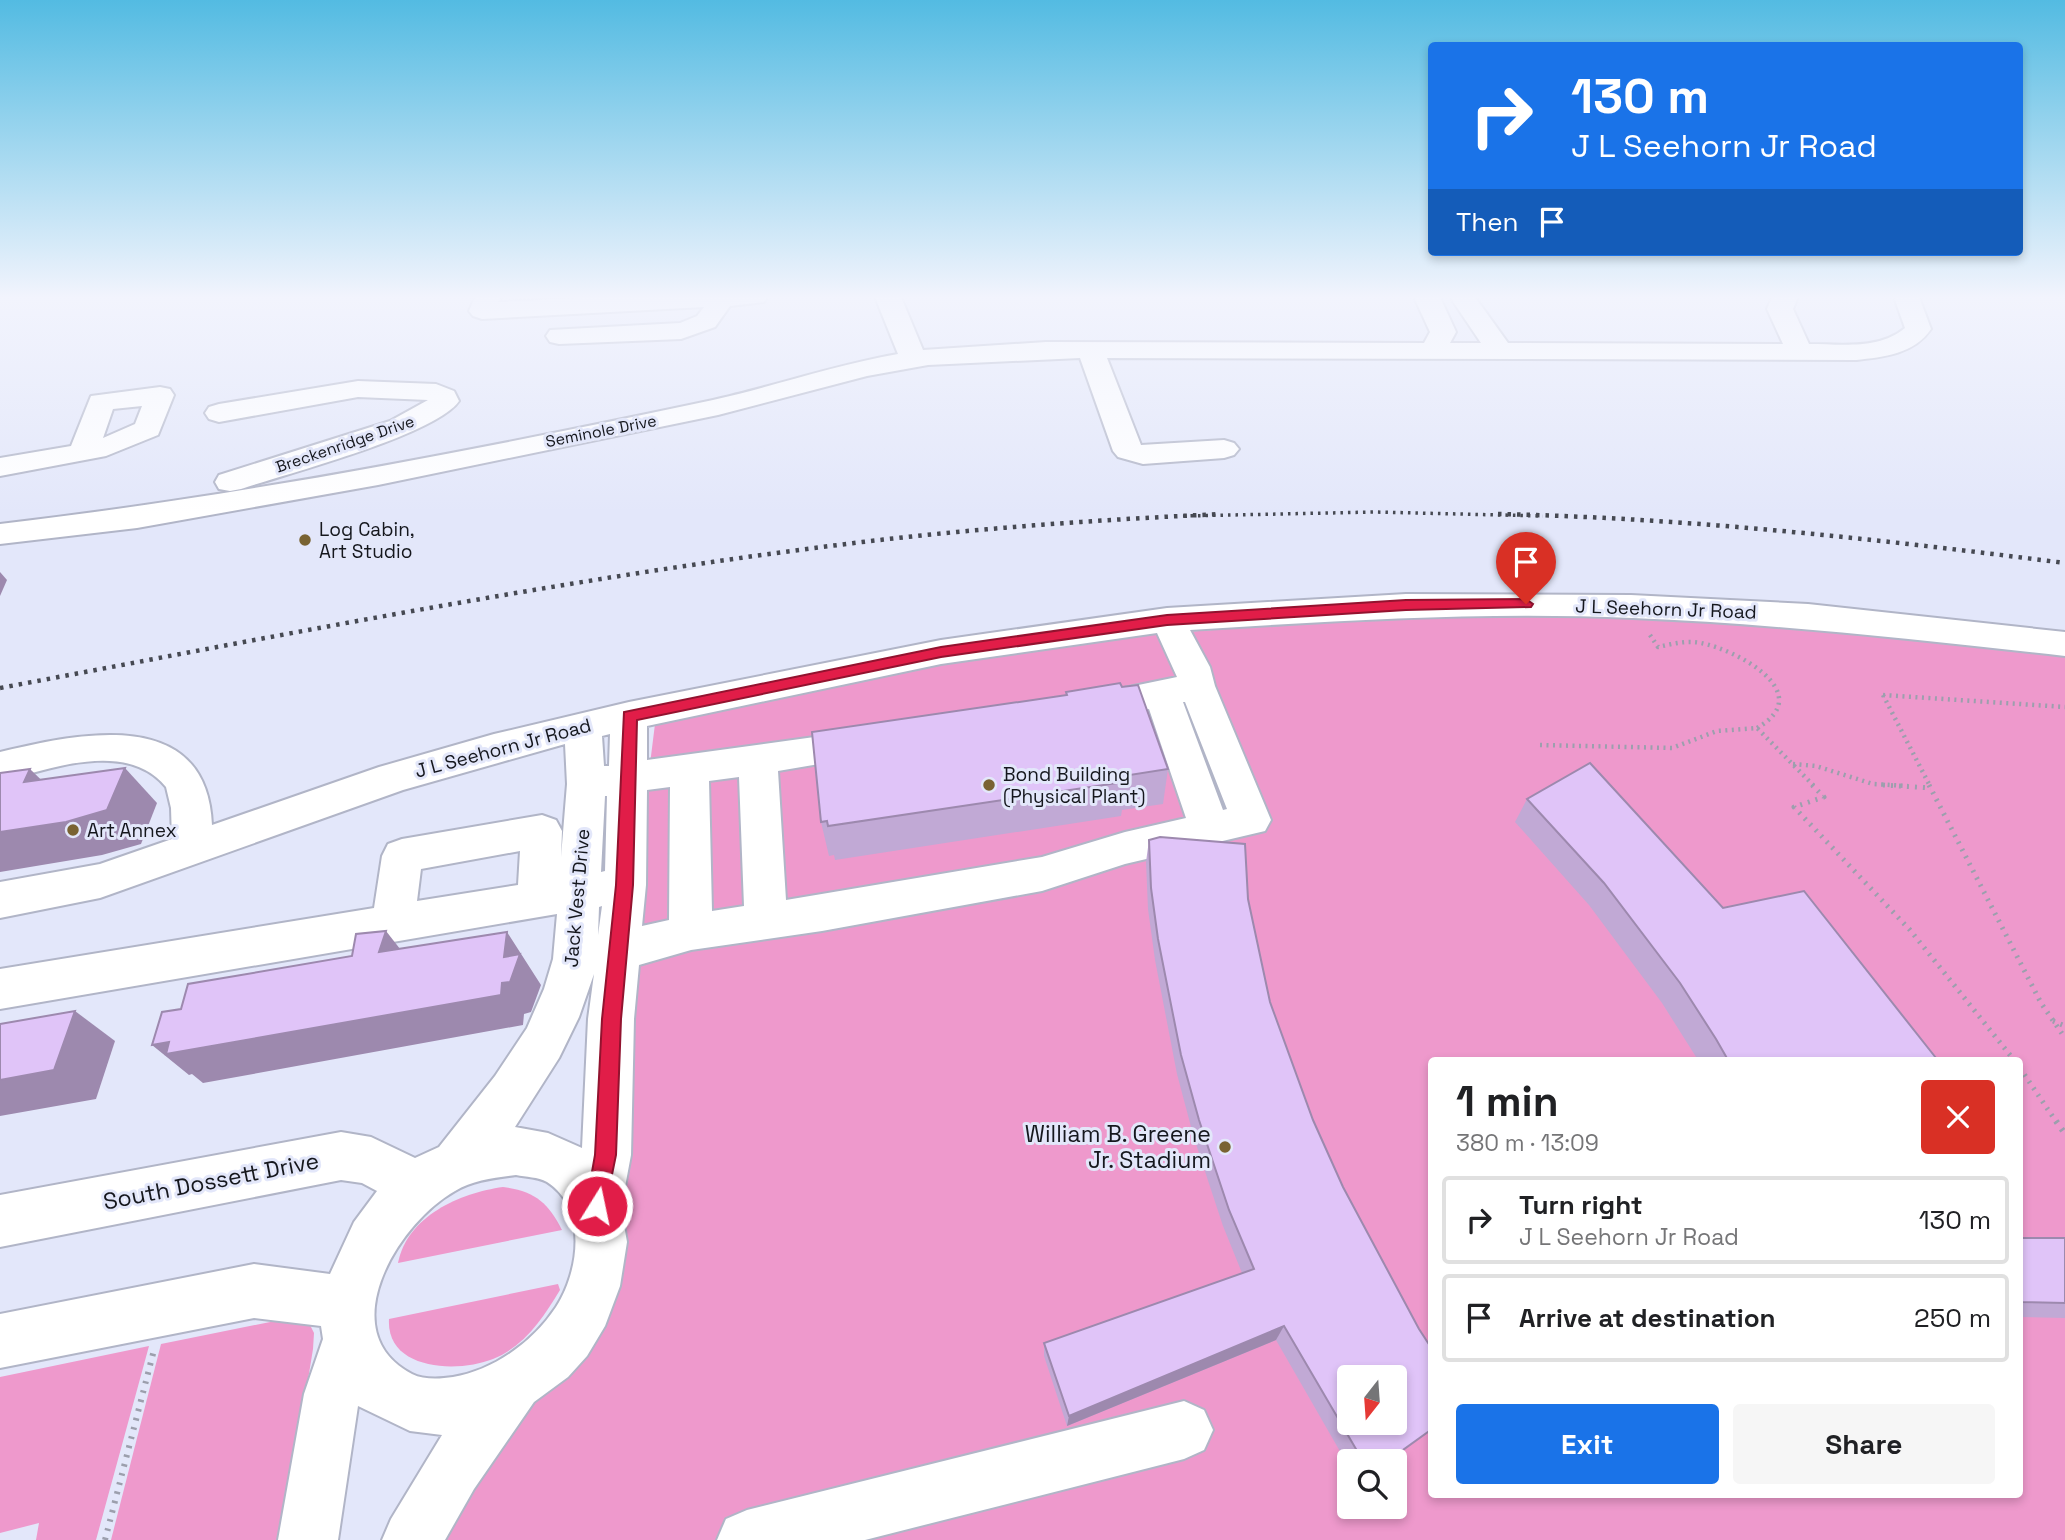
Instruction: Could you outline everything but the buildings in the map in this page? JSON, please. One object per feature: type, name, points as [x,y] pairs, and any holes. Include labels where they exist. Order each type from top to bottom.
[{"type":"street","name":"Seminole Drive","points":[[0,534],[185,510],[378,477],[718,407],[863,369]]},
{"type":"street","points":[[1097,369],[1128,451],[1143,455],[1224,449]]},
{"type":"street","name":"Breckenridge Drive","points":[[185,510],[197,497],[211,488],[400,427],[428,414],[445,401],[444,397],[436,392],[358,389],[219,413]]},
{"type":"street","points":[[0,467],[84,451]]},
{"type":"street","points":[[0,560],[27,555],[41,530]]},
{"type":"street","name":"J L Seehorn Jr Road","points":[[0,900],[100,881],[393,778],[494,748],[583,726],[941,652],[1167,620],[1406,605],[1631,606],[1808,616],[2065,644]]},
{"type":"street","points":[[1167,620],[1192,667],[1180,690],[1210,829]]},
{"type":"street","points":[[1053,713],[1180,690]]},
{"type":"street","points":[[575,958],[691,932],[822,913],[1042,874],[1125,848],[1251,820],[1180,690]]},
{"type":"street","name":"Jack Vest Drive","points":[[457,1163],[530,1069],[562,1004],[575,958],[580,892],[607,780],[629,716]]},
{"type":"street","name":"Jack Vest Drive","points":[[583,726],[607,780],[625,885],[611,1019],[606,1155],[597,1206]]},
{"type":"street","points":[[607,780],[895,740]]},
{"type":"street","points":[[0,767],[48,755],[112,745],[145,751],[179,774],[186,786],[191,809],[192,850]]},
{"type":"street","points":[[758,761],[766,920]]},
{"type":"street","points":[[689,769],[691,932]]},
{"type":"street","points":[[393,923],[402,856],[542,831],[538,899]]},
{"type":"street","points":[[0,989],[625,885]]},
{"type":"street","points":[[0,1341],[254,1291],[339,1320],[346,1325],[353,1276],[363,1251],[385,1217],[414,1189],[457,1163],[487,1154],[516,1151],[543,1155],[566,1166],[585,1184],[597,1206],[601,1247],[596,1284],[576,1325],[544,1363],[513,1385],[461,1405],[422,1407],[388,1395],[363,1373],[339,1320]]},
{"type":"street","name":"South Dossett Drive","points":[[0,1221],[341,1156],[376,1162],[403,1178],[414,1189]]},
{"type":"street","points":[[308,1540],[332,1394],[339,1320]]},
{"type":"street","points":[[412,1540],[453,1468],[513,1385]]},
{"type":"street","points":[[747,1540],[1184,1430]]},
{"type":"path","points":[[1540,744],[1672,748],[1717,731],[1757,729],[1774,717],[1778,704],[1772,684],[1759,668],[1737,654],[1708,644],[1689,642],[1658,647],[1650,635]]},
{"type":"path","points":[[2065,707],[1883,695],[2051,1019],[2065,1038]]},
{"type":"path","points":[[1757,729],[1824,797],[1794,807],[1910,930],[2012,1057]]},
{"type":"path","points":[[1792,764],[1816,766],[1873,784],[1931,788]]},
{"type":"path","points":[[2051,1019],[2065,1026]]},
{"type":"path","points":[[2023,1072],[2065,1134]]},
{"type":"path","points":[[105,1540],[157,1339]]},
{"type":"shaded area","points":[[1411,615],[1606,615],[1743,621],[2065,655],[2065,1540],[424,1540],[555,1370],[645,910],[646,796],[655,724],[881,674],[1119,637]]},
{"type":"shaded area","points":[[503,1187],[523,1191],[539,1200],[551,1212],[562,1230],[398,1263],[403,1246],[424,1220],[453,1201]]},
{"type":"shaded area","points":[[558,1284],[560,1290],[532,1330],[515,1347],[493,1359],[462,1366],[427,1364],[411,1358],[399,1349],[391,1336],[389,1319]]},
{"type":"shaded area","points":[[305,1315],[314,1333],[313,1349],[282,1540],[111,1540],[161,1344]]},
{"type":"shaded area","points":[[149,1346],[96,1540],[36,1540],[39,1523],[0,1533],[0,1377]]},
{"type":"railway","points":[[1186,516],[1375,512],[1543,516]]},
{"type":"railway","points":[[1186,516],[1221,514]]},
{"type":"railway","points":[[1498,514],[1640,520],[1782,531],[2065,563]]},
{"type":"railway","points":[[0,688],[418,610],[732,559],[886,539],[1077,522],[1186,516]]},
{"type":"place","name":"Log Cabin, Art Studio","points":[[305,540]]},
{"type":"place","name":"Bond Building (Physical Plant)","points":[[989,785]]},
{"type":"place","name":"Art Annex","points":[[73,830]]},
{"type":"place","name":"William B. Greene Jr. Stadium","points":[[1225,1147]]},
{"type":"route","points":[[597,1206],[606,1155],[611,1019],[625,885],[629,716],[941,652],[1124,625],[1406,605],[1526,604]]}]
